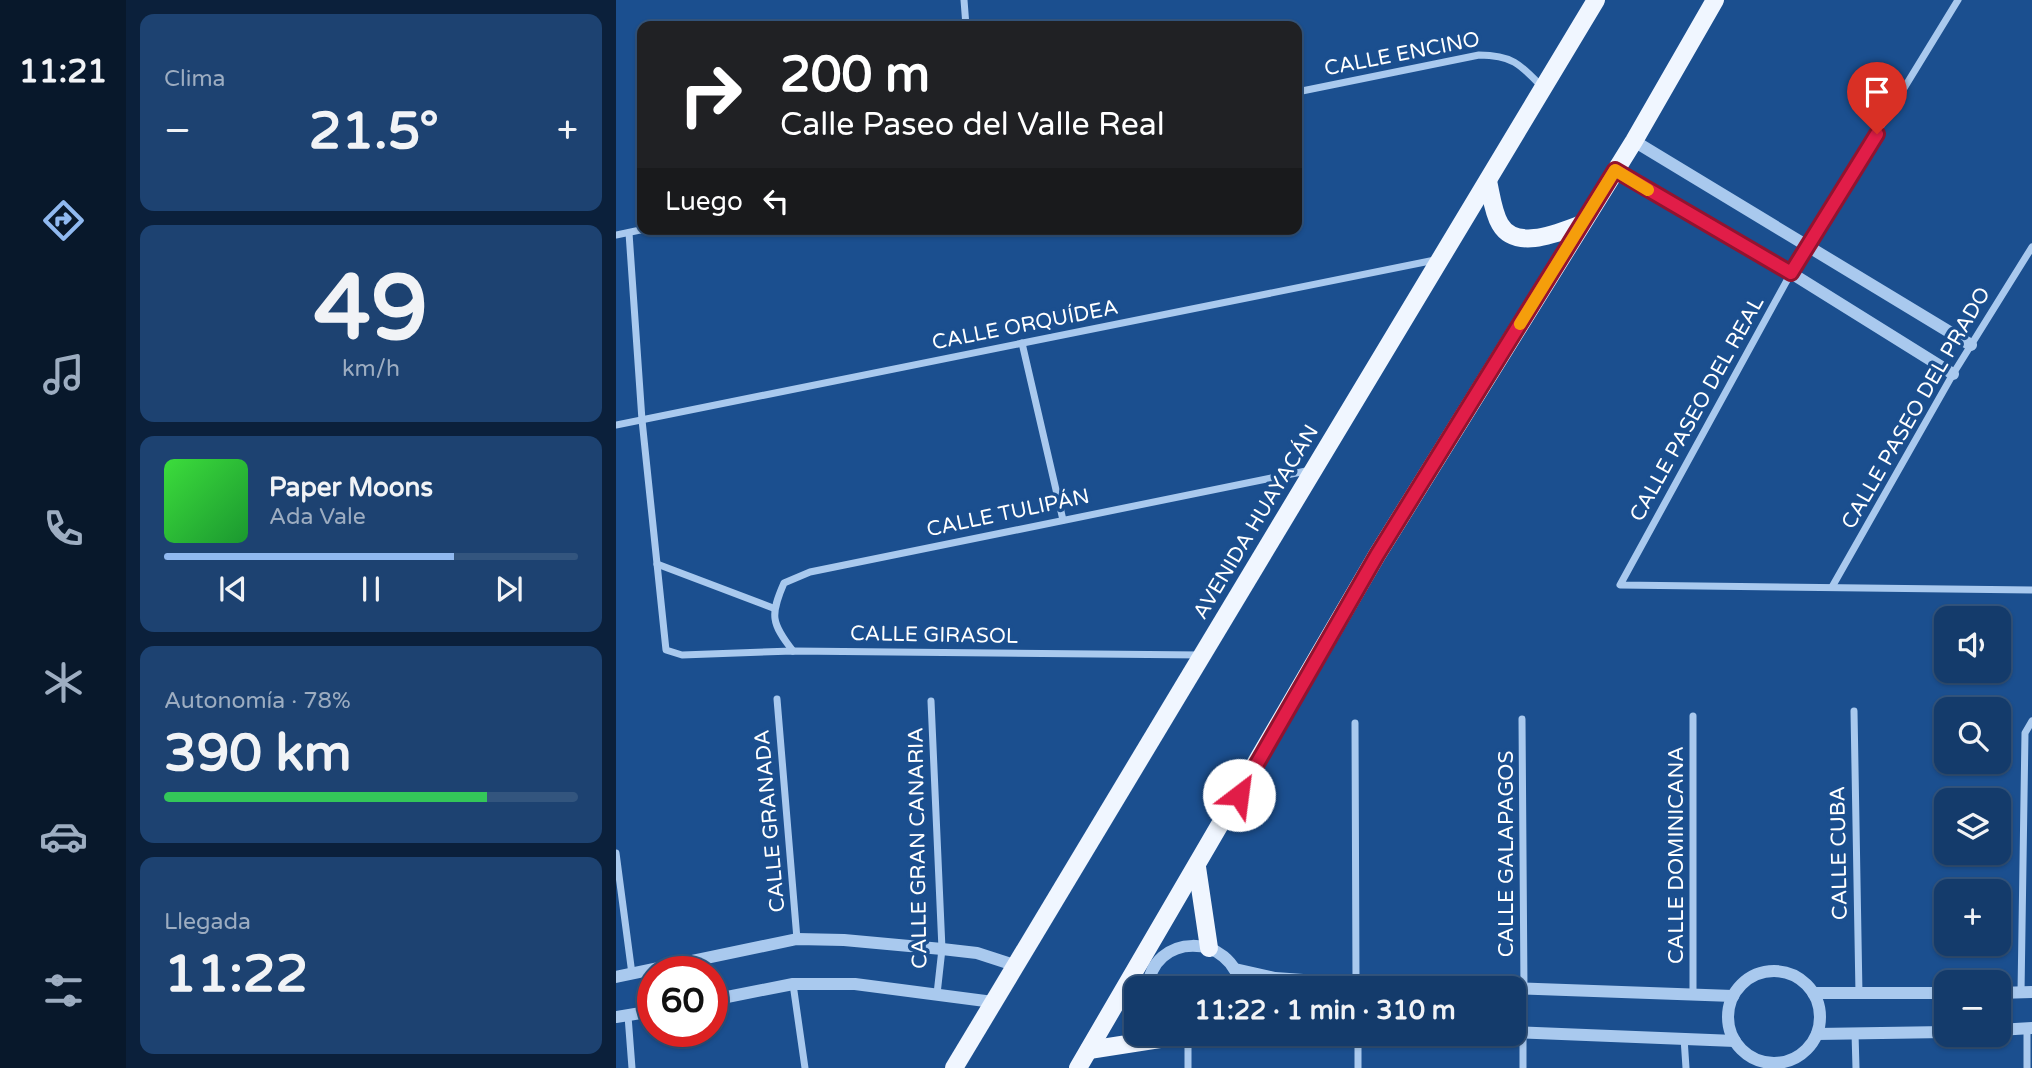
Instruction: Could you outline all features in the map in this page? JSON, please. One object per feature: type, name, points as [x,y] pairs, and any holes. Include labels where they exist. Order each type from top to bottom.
[{"type":"main road","name":"AVENIDA HUAYACÁN","points":[[954,1068],[1597,0]]},
{"type":"main road","points":[[1078,1068],[1377,555],[1634,141],[1715,0]]},
{"type":"main road","points":[[1488,181],[1500,225],[1509,233],[1527,239],[1550,236],[1582,224]]},
{"type":"main road","points":[[1197,867],[1209,948]]},
{"type":"main road","points":[[1089,1050],[1124,1045]]},
{"type":"street","points":[[964,0],[966,21]]},
{"type":"street","name":"CALLE PASEO DEL REAL","points":[[1832,587],[1620,585],[1791,273],[1958,0]]},
{"type":"street","name":"CALLE ENCINO","points":[[1302,91],[1479,55],[1499,55],[1518,62],[1544,88]]},
{"type":"street","points":[[1634,141],[1971,345]]},
{"type":"street","points":[[1615,170],[1791,273],[1953,374]]},
{"type":"street","points":[[616,235],[637,231]]},
{"type":"street","points":[[629,233],[642,420],[657,564],[773,608],[778,631],[793,650]]},
{"type":"street","name":"CALLE PASEO DEL PRADO","points":[[1832,587],[1953,374],[2032,247]]},
{"type":"street","name":"CALLE ORQUÍDEA","points":[[616,425],[1441,259]]},
{"type":"street","points":[[1021,344],[1063,520]]},
{"type":"street","name":"CALLE TULIPÁN","points":[[773,608],[784,583],[810,572],[1315,469]]},
{"type":"street","name":"CALLE GIRASOL","points":[[657,564],[666,650],[682,656],[793,650],[1203,655]]},
{"type":"street","points":[[1832,587],[2032,590]]},
{"type":"street","name":"CALLE GRANADA","points":[[777,699],[797,939]]},
{"type":"street","name":"CALLE GRAN CANARIA","points":[[932,701],[942,949],[937,994]]},
{"type":"street","name":"CALLE CUBA","points":[[1854,712],[1859,994]]},
{"type":"street","name":"CALLE DOMINICANA","points":[[1693,716],[1693,995]]},
{"type":"street","name":"CALLE GALAPAGOS","points":[[1522,719],[1524,976]]},
{"type":"street","points":[[2027,993],[2025,733],[2032,721]]},
{"type":"street","points":[[1355,723],[1356,976]]},
{"type":"street","points":[[616,853],[632,974]]},
{"type":"street","points":[[616,978],[797,939],[844,940],[977,953],[1014,965]]},
{"type":"street","points":[[1151,976],[1170,952],[1182,947],[1209,948],[1224,956],[1237,976]]},
{"type":"street","points":[[1235,969],[1266,976]]},
{"type":"street","points":[[1779,971],[1804,982],[1813,993],[1820,1013],[1817,1034],[1804,1052],[1794,1058],[1772,1063],[1751,1057],[1734,1041],[1727,1019],[1733,996],[1752,976],[1779,971]]},
{"type":"street","points":[[793,984],[805,1068]]},
{"type":"street","points":[[728,997],[793,984],[855,984],[993,1002]]},
{"type":"street","points":[[1526,988],[1733,996]]},
{"type":"street","points":[[1813,993],[1934,993]]},
{"type":"street","points":[[622,1016],[632,1068]]},
{"type":"street","points":[[2011,1029],[2029,1028],[2027,1068]]},
{"type":"street","points":[[1526,1032],[1734,1041]]},
{"type":"street","points":[[1817,1034],[1934,1032]]},
{"type":"street","points":[[1856,1033],[1856,1068]]},
{"type":"street","points":[[1684,1038],[1685,1068]]},
{"type":"street","points":[[1183,1046],[1188,1068]]},
{"type":"street","points":[[1358,1046],[1358,1068]]},
{"type":"street","points":[[1520,1046],[1523,1068]]},
{"type":"slow traffic","points":[[1520,324],[1615,170],[1648,190]]},
{"type":"route","points":[[1239,795],[1377,555],[1615,170],[1791,273],[1877,134]]}]
